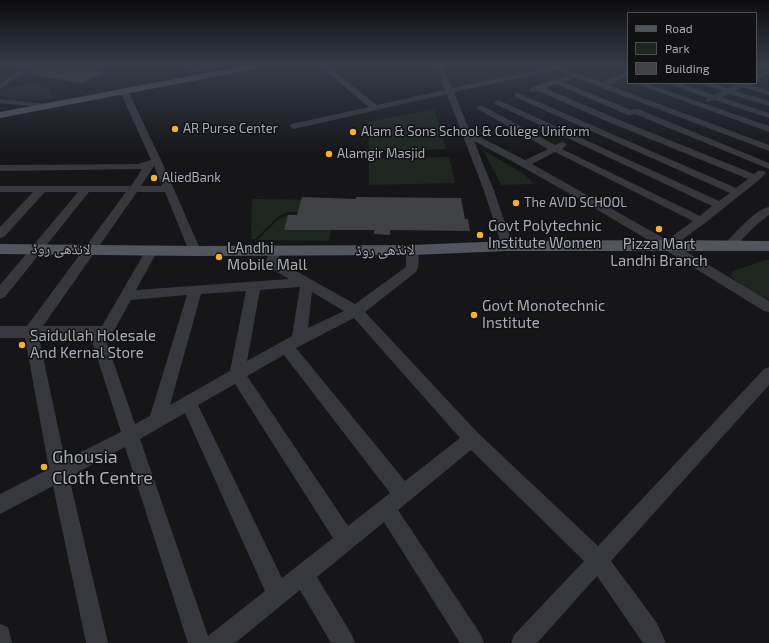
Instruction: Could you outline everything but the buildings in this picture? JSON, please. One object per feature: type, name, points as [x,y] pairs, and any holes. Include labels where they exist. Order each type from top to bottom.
[{"type":"main road","points":[[0,115],[99,96]]},
{"type":"main road","name":"لانڈھی روڈ","points":[[0,248],[275,251],[412,250],[507,246],[769,246]]},
{"type":"street","points":[[126,96],[154,163],[168,189],[196,251]]},
{"type":"street","points":[[361,96],[376,108]]},
{"type":"street","points":[[294,126],[425,96]]},
{"type":"street","points":[[455,96],[469,111],[555,149],[700,221]]},
{"type":"street","points":[[469,111],[515,96]]},
{"type":"street","points":[[520,96],[737,192]]},
{"type":"street","points":[[556,96],[755,178]]},
{"type":"street","points":[[592,96],[769,166],[720,206],[667,245]]},
{"type":"street","points":[[630,96],[769,148]]},
{"type":"street","points":[[675,96],[769,129]]},
{"type":"street","points":[[708,96],[769,116]]},
{"type":"street","points":[[680,115],[718,96]]},
{"type":"street","points":[[744,96],[769,104]]},
{"type":"street","points":[[0,102],[48,106]]},
{"type":"street","points":[[498,102],[574,139],[720,206]]},
{"type":"street","points":[[525,164],[574,139],[651,104]]},
{"type":"street","points":[[469,111],[467,134],[489,192],[507,246]]},
{"type":"street","points":[[467,134],[525,164],[667,245],[769,307]]},
{"type":"street","points":[[0,168],[139,167],[154,163]]},
{"type":"street","points":[[97,643],[59,473],[31,332],[154,163]]},
{"type":"street","points":[[0,189],[168,189]]},
{"type":"street","points":[[0,234],[42,189]]},
{"type":"street","points":[[0,294],[86,189]]},
{"type":"street","points":[[729,246],[751,224],[769,210]]},
{"type":"street","points":[[0,332],[106,332],[152,250]]},
{"type":"street","points":[[0,504],[130,436],[292,343],[356,311],[412,270],[412,250]]},
{"type":"street","points":[[275,251],[270,263],[307,282],[356,311],[472,439],[598,560],[655,643]]},
{"type":"street","points":[[127,295],[307,282]]},
{"type":"street","points":[[307,282],[292,343],[402,494]]},
{"type":"street","points":[[254,285],[238,374],[346,540]]},
{"type":"street","points":[[157,420],[196,290]]},
{"type":"street","points":[[96,332],[199,643]]},
{"type":"street","points":[[522,643],[769,374]]},
{"type":"street","points":[[188,402],[278,594]]},
{"type":"street","points":[[217,643],[472,439]]},
{"type":"street","points":[[386,508],[473,643]]},
{"type":"street","points":[[303,574],[344,643]]},
{"type":"street","points":[[0,635],[1,643]]},
{"type":"green space","points":[[0,96],[51,96],[52,98],[15,100]]},
{"type":"green space","points":[[434,109],[446,149],[369,151],[368,122]]},
{"type":"green space","points":[[483,150],[524,174],[534,184],[501,185]]},
{"type":"green space","points":[[449,157],[455,183],[369,185],[369,158]]},
{"type":"green space","points":[[252,199],[347,200],[346,213],[287,212],[279,216],[255,239],[251,239]]},
{"type":"green space","points":[[288,215],[334,215],[329,241],[257,240],[279,219]]},
{"type":"green space","points":[[769,260],[769,300],[742,285],[733,278],[731,274],[733,271]]},
{"type":"place","name":"AR Purse Center","points":[[175,129]]},
{"type":"place","name":"Alam & Sons School & College Uniform","points":[[353,132]]},
{"type":"place","name":"Alamgir Masjid","points":[[329,154]]},
{"type":"place","name":"AliedBank","points":[[154,178]]},
{"type":"place","name":"The AVID SCHOOL","points":[[516,203]]},
{"type":"place","name":"Pizza Mart Landhi Branch","points":[[659,229]]},
{"type":"place","name":"Govt Polytechnic Institute Women","points":[[480,235]]},
{"type":"place","name":"LAndhi Mobile Mall","points":[[219,257]]},
{"type":"place","name":"Govt Monotechnic Institute","points":[[474,315]]},
{"type":"place","name":"Saidullah Holesale And Kernal Store","points":[[22,345]]},
{"type":"place","name":"Ghousia Cloth Centre","points":[[44,467]]}]
